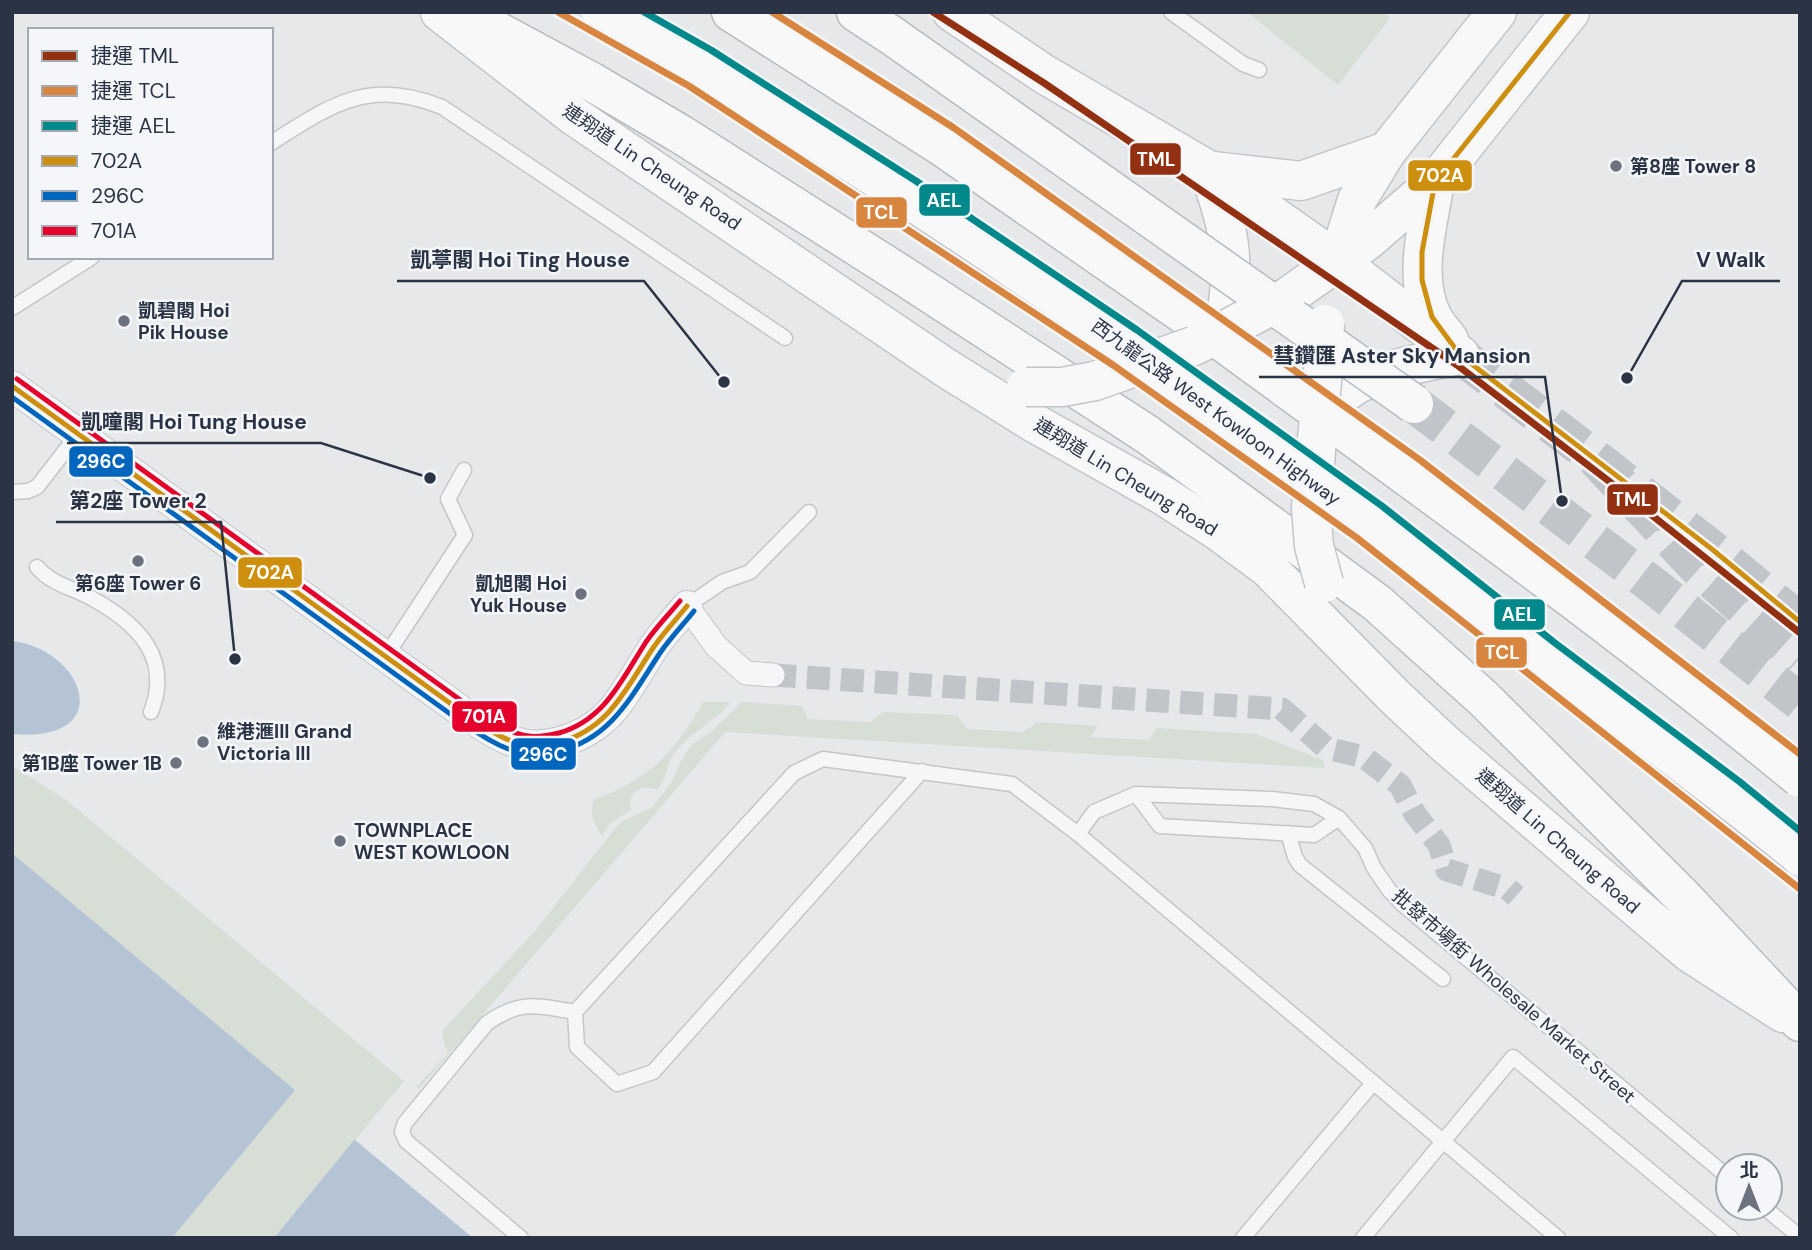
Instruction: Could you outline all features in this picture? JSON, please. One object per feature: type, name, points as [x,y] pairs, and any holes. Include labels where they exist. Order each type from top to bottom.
[{"type":"main road","name":"連翔道 Lin Cheung Road","points":[[440,12],[575,116],[946,368],[1037,424],[1153,489],[1218,531],[1268,568],[1394,696],[1454,752],[1690,953],[1800,1023]]},
{"type":"main road","name":"連翔道 Lin Cheung Road","points":[[462,12],[592,82],[682,135],[905,277],[1147,435],[1377,603],[1485,699],[1681,895],[1800,1023]]},
{"type":"main road","name":"西九龍公路 West Kowloon Highway","points":[[601,12],[701,68],[905,197],[1125,345],[1369,522],[1728,797],[1800,856]]},
{"type":"main road","points":[[731,12],[941,146],[1206,330],[1537,574],[1800,778]]},
{"type":"main road","points":[[856,12],[1414,404]]},
{"type":"main road","points":[[952,12],[1044,74],[1208,170],[1338,261],[1460,355]]},
{"type":"main road","points":[[1394,696],[1354,638],[1324,583],[1314,546],[1311,508],[1327,298],[1357,200],[1387,151],[1497,12]]},
{"type":"main road","points":[[946,368],[987,381],[1026,387],[1062,387],[1095,381],[1196,345],[1286,298],[1398,216],[1436,182],[1570,12]]},
{"type":"main road","points":[[1208,170],[1301,181],[1387,151]]},
{"type":"main road","points":[[1208,170],[1221,205],[1232,263],[1231,297],[1223,330]]},
{"type":"main road","points":[[1436,182],[1422,252],[1422,279],[1432,317],[1460,355]]},
{"type":"main road","points":[[1319,424],[1334,401],[1359,383],[1412,364],[1460,355]]},
{"type":"street","points":[[12,386],[492,732],[528,745],[552,744],[575,738],[598,725],[614,708],[655,646],[687,606],[716,646],[746,673],[773,675]]},
{"type":"lane","points":[[1171,12],[1243,64],[1259,70]]},
{"type":"lane","points":[[273,142],[317,114],[357,97],[390,94],[422,99],[442,107],[785,338]]},
{"type":"lane","points":[[12,308],[89,259]]},
{"type":"lane","points":[[22,508],[16,492],[29,491],[44,480],[78,434]]},
{"type":"lane","points":[[386,656],[465,535],[448,499],[464,470]]},
{"type":"lane","points":[[687,606],[722,582],[750,572],[809,512]]},
{"type":"lane","points":[[37,567],[54,582],[93,599],[110,610],[142,637],[152,652],[158,669],[159,685],[151,712]]},
{"type":"lane","points":[[922,771],[653,1072],[617,1084],[577,1047],[575,1012],[793,773],[823,759],[922,771],[1012,784],[1078,834],[1558,1238]]},
{"type":"lane","points":[[1078,834],[1094,812],[1136,794],[1160,826],[1314,835],[1339,818]]},
{"type":"lane","name":"批發市場街 Wholesale Market Street","points":[[1136,794],[1272,799],[1314,804],[1339,818],[1365,848],[1374,868],[1402,904],[1714,1165]]},
{"type":"lane","points":[[1288,833],[1294,857],[1300,865],[1443,979]]},
{"type":"lane","points":[[521,1238],[406,1141],[402,1132],[405,1123],[487,1023],[504,1011],[526,1005],[575,1012]]},
{"type":"lane","points":[[1363,1238],[1513,1057],[1731,1238]]},
{"type":"lane","points":[[1243,1238],[1373,1083]]},
{"type":"lane","points":[[1782,1222],[1800,1237]]},
{"type":"shaded area","points":[[1247,12],[1382,12],[1390,18],[1338,85]]},
{"type":"shaded area","points":[[703,702],[730,702],[679,748],[671,758],[657,790],[645,788],[636,791],[631,799],[631,810],[610,823],[602,836],[593,818],[594,799],[630,783],[659,762],[682,735]]},
{"type":"shaded area","points":[[742,702],[802,706],[808,719],[870,722],[883,712],[957,715],[967,729],[1023,732],[1038,722],[1098,726],[1090,737],[1149,740],[1157,728],[1256,734],[1323,760],[1325,768],[725,732],[419,1089],[416,1087],[448,1054],[442,1034],[444,1029],[535,931],[616,827],[653,807],[672,781],[684,755],[692,745],[710,733]]},
{"type":"shaded area","points":[[12,766],[66,800],[404,1081],[274,1238],[172,1238],[295,1090],[12,853]]},
{"type":"water","points":[[12,641],[37,648],[57,660],[72,676],[79,694],[78,711],[67,724],[46,733],[12,734]]},
{"type":"water","points":[[12,853],[295,1090],[172,1238],[12,1238]]},
{"type":"water","points":[[355,1140],[473,1238],[274,1238]]},
{"type":"tunnel","points":[[1460,355],[1595,458]]},
{"type":"tunnel","points":[[1414,404],[1655,587],[1800,702]]},
{"type":"tunnel","points":[[1595,458],[1800,622]]},
{"type":"tunnel","points":[[1595,458],[1697,567],[1800,658]]},
{"type":"tunnel","points":[[773,675],[1282,709],[1326,748],[1364,757],[1400,785],[1415,814],[1439,845],[1447,870],[1508,889],[1516,896]]},
{"type":"metro line","name":"TCL","points":[[558,12],[689,86],[1113,365],[1357,538],[1800,889]]},
{"type":"metro line","name":"AEL","points":[[644,12],[711,50],[916,181],[1137,330],[1382,506],[1800,831]]},
{"type":"metro line","name":"TCL","points":[[772,12],[954,128],[1420,460],[1800,754]]},
{"type":"metro line","name":"TML","points":[[933,12],[1044,83],[1457,365],[1800,633]]},
{"type":"transit line","name":"702A","points":[[1570,12],[1435,182],[1422,252],[1422,280],[1432,317],[1460,355],[1713,550],[1800,622]]},
{"type":"transit line","name":"701A","points":[[17,379],[470,707],[515,733],[550,735],[575,727],[589,718],[611,696],[650,636],[680,601]]},
{"type":"transit line","name":"702A","points":[[12,386],[465,714],[517,743],[555,743],[577,736],[592,727],[615,705],[657,642],[687,606]]},
{"type":"transit line","name":"296C","points":[[12,397],[460,721],[494,743],[517,752],[538,754],[559,751],[577,745],[607,725],[630,699],[664,647],[694,611]]},
{"type":"place","name":"第8座 Tower 8","points":[[1616,166]]},
{"type":"place","name":"凱碧閣 Hoi Pik House","points":[[124,321]]},
{"type":"place","name":"V Walk","points":[[1627,378]]},
{"type":"place","name":"凱葶閣 Hoi Ting House","points":[[724,382]]},
{"type":"place","name":"凱曈閣 Hoi Tung House","points":[[430,478]]},
{"type":"place","name":"彗鑽匯 Aster Sky Mansion","points":[[1562,501]]},
{"type":"place","name":"第6座 Tower 6","points":[[138,561]]},
{"type":"place","name":"凱旭閣 Hoi Yuk House","points":[[581,594]]},
{"type":"place","name":"第2座 Tower 2","points":[[235,659]]},
{"type":"place","name":"維港滙III Grand Victoria III","points":[[203,742]]},
{"type":"place","name":"第1B座 Tower 1B","points":[[176,763]]},
{"type":"place","name":"TOWNPLACE WEST KOWLOON","points":[[340,841]]}]
